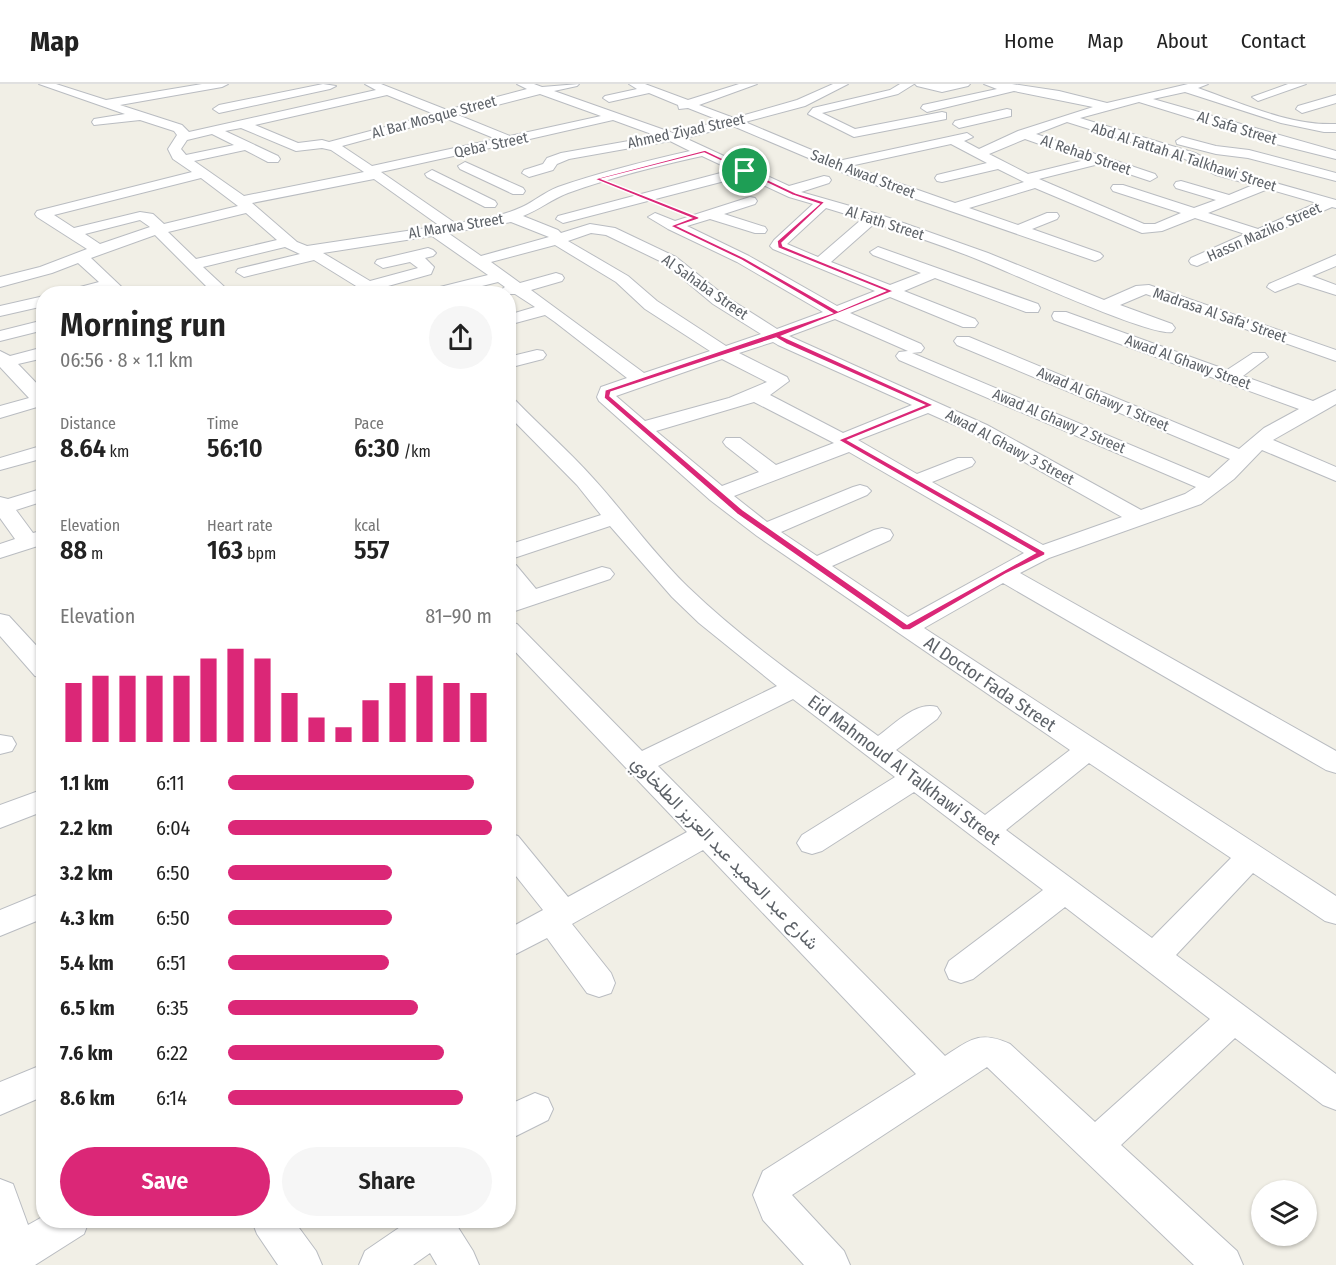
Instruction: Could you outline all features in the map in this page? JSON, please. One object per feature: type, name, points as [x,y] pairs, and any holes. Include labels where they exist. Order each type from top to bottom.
[{"type":"street","points":[[45,84],[143,116],[182,131],[183,137]]},
{"type":"street","points":[[219,109],[339,84]]},
{"type":"street","name":"Al Fath Street","points":[[523,84],[672,137],[788,191],[873,217],[990,259],[1104,306],[1166,328]]},
{"type":"street","name":"Al Bar Mosque Street","points":[[243,124],[296,147],[331,145],[573,84]]},
{"type":"street","name":"Saleh Awad Street","points":[[634,84],[774,138],[836,165],[1095,256]]},
{"type":"street","points":[[670,109],[751,84]]},
{"type":"street","name":"Ahmed Ziyad Street","points":[[529,173],[548,167],[542,156],[672,137],[801,103],[842,84]]},
{"type":"street","points":[[908,84],[894,92],[817,111],[814,114],[854,134],[942,116]]},
{"type":"street","points":[[921,84],[942,89],[964,84]]},
{"type":"street","points":[[990,84],[1043,92],[1107,107]]},
{"type":"street","points":[[978,153],[1003,146],[1022,134],[1066,118],[1202,84]]},
{"type":"street","points":[[1300,84],[1253,95],[1336,118]]},
{"type":"street","points":[[109,104],[213,85],[252,102]]},
{"type":"street","points":[[367,286],[288,242],[245,204],[183,160],[174,149],[183,137],[314,107],[380,86],[488,130],[542,156]]},
{"type":"street","points":[[1135,86],[1164,93]]},
{"type":"street","points":[[868,87],[894,92]]},
{"type":"street","points":[[927,108],[1013,88]]},
{"type":"street","points":[[1185,88],[1278,117],[1330,129]]},
{"type":"street","points":[[609,99],[649,90]]},
{"type":"street","points":[[989,108],[1043,92]]},
{"type":"street","name":"Al Safa Street","points":[[1140,99],[1336,155]]},
{"type":"street","points":[[1291,106],[1336,99]]},
{"type":"street","points":[[402,110],[439,100]]},
{"type":"street","points":[[912,101],[1003,146]]},
{"type":"street","points":[[314,107],[332,115]]},
{"type":"street","points":[[1087,112],[1210,149],[1249,154],[1336,177]]},
{"type":"street","points":[[959,124],[1007,113]]},
{"type":"street","points":[[555,114],[582,124]]},
{"type":"street","points":[[877,115],[898,125]]},
{"type":"street","points":[[98,122],[143,116]]},
{"type":"street","name":"Qeba' Street","points":[[0,282],[18,278],[97,248],[245,204],[432,157],[612,117]]},
{"type":"street","name":"Abd Al Fattah Al Talkhawi Street","points":[[1066,118],[1190,156],[1221,172],[1333,204]]},
{"type":"street","points":[[213,130],[273,159]]},
{"type":"street","points":[[357,161],[488,130]]},
{"type":"street","points":[[280,140],[315,131]]},
{"type":"street","name":"Al Rehab Street","points":[[1022,134],[1155,176],[1108,192]]},
{"type":"street","points":[[836,165],[951,140],[983,136]]},
{"type":"street","points":[[753,143],[774,138]]},
{"type":"street","points":[[951,140],[1078,202],[1138,228],[1148,230],[1266,185]]},
{"type":"street","points":[[331,145],[390,183],[452,228]]},
{"type":"street","points":[[183,160],[246,146]]},
{"type":"street","points":[[390,183],[487,160],[469,149]]},
{"type":"street","name":"Al Marwa Street","points":[[244,272],[311,253],[513,217],[534,207],[558,191],[654,163],[732,149]]},
{"type":"street","points":[[629,152],[654,163]]},
{"type":"street","points":[[432,157],[518,191]]},
{"type":"street","points":[[954,208],[1031,180],[1099,160]]},
{"type":"street","points":[[1179,168],[1199,162]]},
{"type":"street","points":[[942,178],[1000,164]]},
{"type":"street","points":[[536,225],[745,171]]},
{"type":"street","points":[[97,248],[43,215],[43,212],[202,174]]},
{"type":"street","points":[[422,176],[490,204]]},
{"type":"street","name":"Awad Al Ghawy 2 Street","points":[[597,179],[644,197],[667,214],[743,259],[910,352],[1057,407],[1213,487]]},
{"type":"street","points":[[788,191],[824,180]]},
{"type":"street","points":[[1181,185],[1229,200]]},
{"type":"street","points":[[558,191],[577,199]]},
{"type":"street","points":[[703,216],[745,202],[711,191]]},
{"type":"street","points":[[1078,202],[1108,192],[1194,213],[1259,234]]},
{"type":"street","points":[[540,201],[570,217]]},
{"type":"street","points":[[823,203],[778,246],[969,322]]},
{"type":"street","name":"Hassn Maziko Street","points":[[1197,261],[1333,204]]},
{"type":"street","points":[[667,214],[703,216],[760,230]]},
{"type":"street","points":[[71,232],[140,216],[148,217],[192,265],[215,286]]},
{"type":"street","points":[[1018,230],[1052,216]]},
{"type":"street","points":[[513,217],[553,233],[564,245],[613,272],[651,305],[726,352],[780,381],[753,394],[705,411],[642,428]]},
{"type":"street","points":[[820,263],[873,217]]},
{"type":"street","name":"Al Sahaba Street","points":[[558,239],[586,229],[598,228],[637,243],[670,260],[719,300],[777,335]]},
{"type":"street","points":[[433,230],[447,259],[500,277],[513,286]]},
{"type":"street","points":[[382,262],[447,259],[558,239]]},
{"type":"street","points":[[1027,248],[1047,240]]},
{"type":"street","points":[[192,265],[288,242]]},
{"type":"street","points":[[878,252],[1032,308]]},
{"type":"street","points":[[80,256],[113,286]]},
{"type":"street","points":[[385,286],[422,273],[447,259]]},
{"type":"street","points":[[1275,287],[1336,260]]},
{"type":"street","points":[[516,288],[548,309],[641,381],[777,335],[937,273]]},
{"type":"street","points":[[1051,284],[1070,276]]},
{"type":"street","points":[[463,286],[500,277]]},
{"type":"street","points":[[1298,277],[1336,290]]},
{"type":"street","points":[[18,278],[36,295]]},
{"type":"street","points":[[516,288],[556,278]]},
{"type":"street","name":"Madrasa Al Safa' Street","points":[[1104,306],[1145,289],[1336,357]]},
{"type":"street","points":[[0,311],[36,303]]},
{"type":"street","points":[[516,318],[548,309]]},
{"type":"street","name":"Awad Al Ghawy Street","points":[[1060,316],[1315,408]]},
{"type":"street","points":[[0,336],[36,327]]},
{"type":"street","points":[[797,347],[828,333]]},
{"type":"street","points":[[1228,376],[1269,333]]},
{"type":"street","name":"Awad Al Ghawy 3 Street","points":[[777,335],[797,347],[930,405],[1005,442],[1141,519]]},
{"type":"street","name":"Awad Al Ghawy 1 Street","points":[[963,341],[1242,457]]},
{"type":"street","points":[[36,355],[6,368],[36,396]]},
{"type":"street","points":[[516,361],[537,355]]},
{"type":"street","name":"Al Doctor Fada Street","points":[[641,381],[608,391],[608,399],[718,495],[765,531],[1088,750],[1336,912]]},
{"type":"street","points":[[1057,407],[1086,392]]},
{"type":"street","points":[[753,394],[846,442],[1041,553]]},
{"type":"street","points":[[907,628],[1041,553],[1193,499],[1213,487],[1259,441],[1336,396]]},
{"type":"street","points":[[0,412],[36,403]]},
{"type":"street","points":[[718,495],[774,474],[930,405]]},
{"type":"street","name":"Eid Mahmoud Al Talkhawi Street","points":[[516,412],[584,481],[680,592],[708,618],[795,688],[1336,1094]]},
{"type":"street","points":[[1259,441],[1336,475]]},
{"type":"street","points":[[733,442],[774,474]]},
{"type":"street","points":[[0,464],[36,453]]},
{"type":"street","points":[[917,482],[965,462]]},
{"type":"street","points":[[765,531],[861,491]]},
{"type":"street","points":[[36,496],[1,506],[36,542]]},
{"type":"street","points":[[516,550],[614,518]]},
{"type":"street","points":[[814,566],[882,535]]},
{"type":"street","points":[[0,551],[36,543]]},
{"type":"street","points":[[1003,573],[1336,763]]},
{"type":"street","points":[[516,618],[602,574]]},
{"type":"street","points":[[516,579],[525,590],[525,595],[516,612]]},
{"type":"street","points":[[0,621],[36,661]]},
{"type":"street","name":"شارع عبد الحميد عبد العزيز الطلخاوي","points":[[516,627],[639,764],[942,1077]]},
{"type":"street","points":[[639,764],[795,688]]},
{"type":"street","points":[[878,750],[928,713]]},
{"type":"street","points":[[985,831],[1088,750]]},
{"type":"street","points":[[812,843],[915,778]]},
{"type":"street","points":[[0,816],[36,802]]},
{"type":"street","points":[[516,941],[707,834]]},
{"type":"street","points":[[516,856],[599,982]]},
{"type":"street","points":[[1153,958],[1251,856]]},
{"type":"street","points":[[961,970],[1064,891]]},
{"type":"street","points":[[0,924],[36,908]]},
{"type":"street","points":[[1094,1146],[1234,1017]]},
{"type":"street","points":[[830,1265],[777,1207],[772,1195],[776,1184],[982,1051],[990,1051],[998,1055],[1223,1265]]},
{"type":"street","points":[[0,1099],[36,1083]]},
{"type":"street","points":[[0,1197],[8,1259],[59,1228]]},
{"type":"street","points":[[276,1228],[302,1265]]},
{"type":"street","points":[[379,1265],[429,1228]]},
{"type":"street","points":[[436,1228],[459,1265]]},
{"type":"route","points":[[745,171],[705,151],[597,179],[697,218],[673,226],[743,259],[837,313],[797,328],[777,335],[784,341],[930,405],[842,440],[1041,553],[907,628],[814,566],[740,512],[606,397],[608,391],[615,387],[653,377],[777,335],[837,313],[891,291],[778,246],[823,203],[794,194],[745,171]]}]
